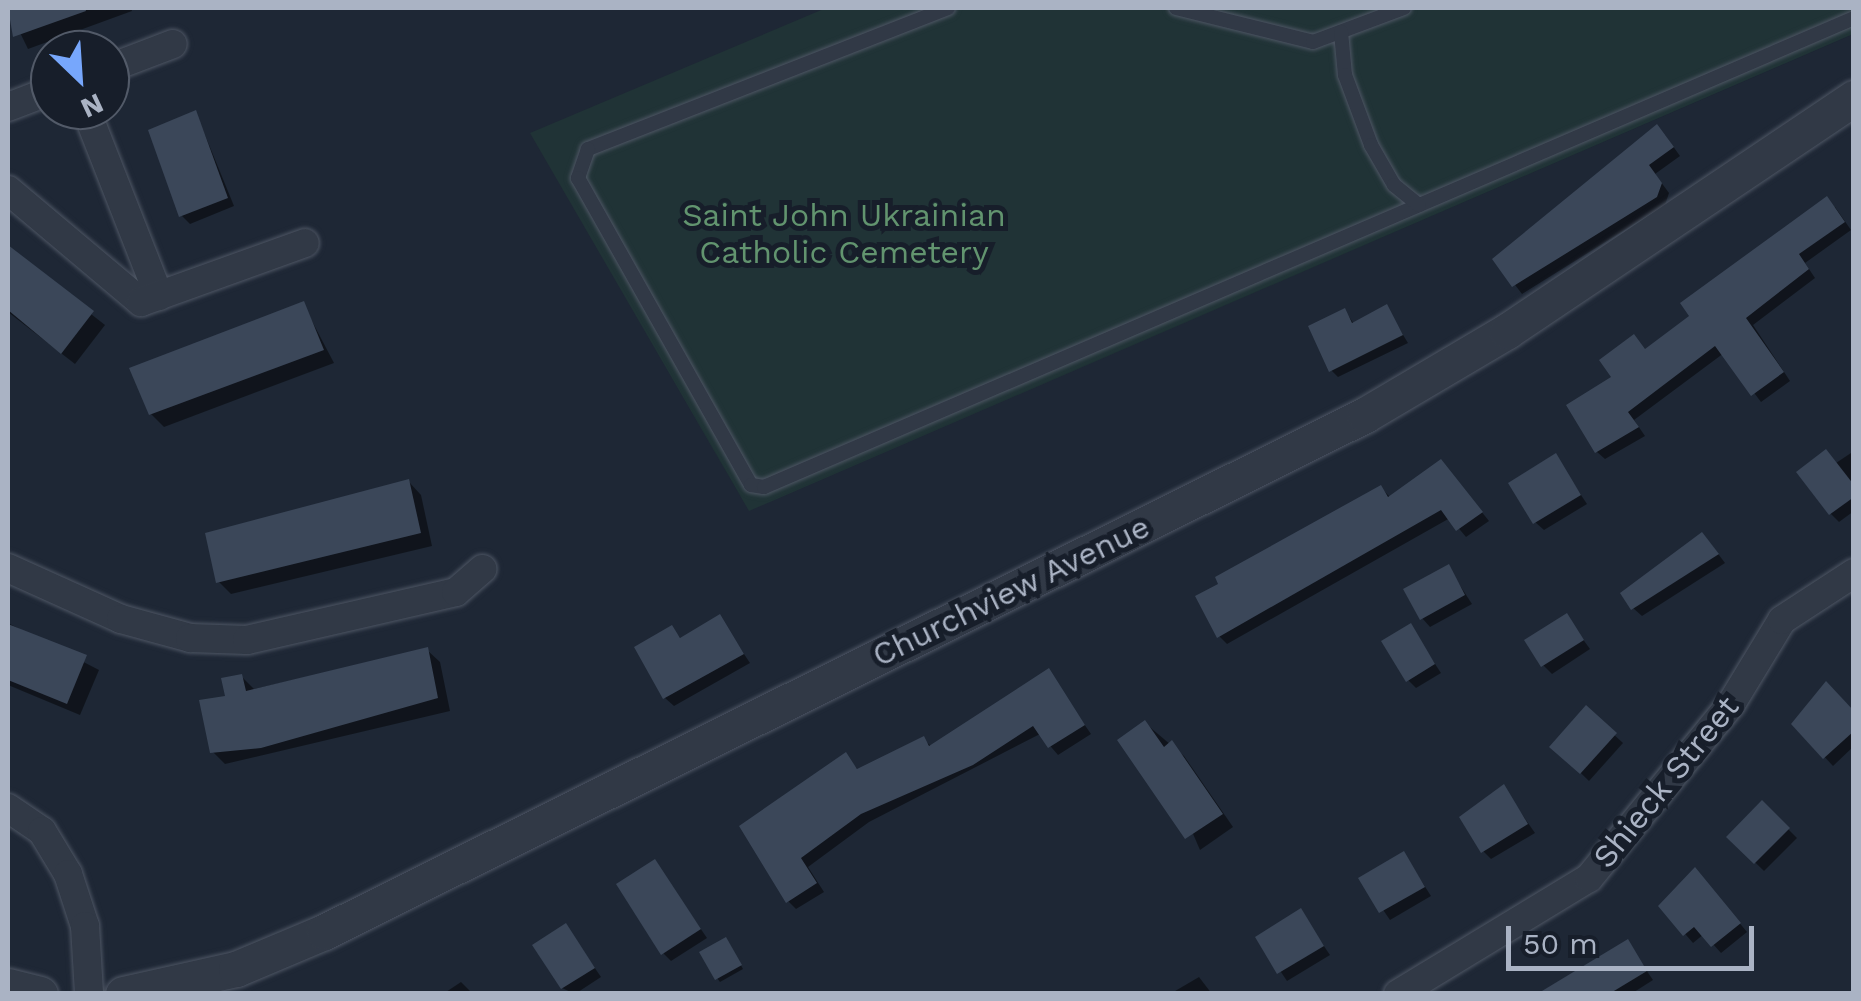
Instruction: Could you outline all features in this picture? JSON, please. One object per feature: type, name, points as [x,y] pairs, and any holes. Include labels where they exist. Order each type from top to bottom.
[{"type":"street","points":[[130,60],[173,44]]},
{"type":"street","name":"Churchview Avenue","points":[[124,994],[236,969],[324,932],[1365,415],[1507,331],[1854,98]]},
{"type":"street","points":[[94,130],[160,296]]},
{"type":"street","points":[[8,190],[141,302],[304,243]]},
{"type":"street","points":[[8,568],[121,619],[190,638],[248,640],[456,592],[482,568]]},
{"type":"street","name":"Shieck Street","points":[[1398,994],[1589,878],[1731,704],[1782,620],[1854,573]]},
{"type":"street","points":[[8,808],[42,831],[68,874],[85,926],[88,994]]},
{"type":"street","points":[[8,986],[40,994]]},
{"type":"lane","points":[[948,8],[588,149],[578,178],[751,484],[764,487],[1854,18]]},
{"type":"lane","points":[[1176,8],[1313,42],[1404,8]]},
{"type":"lane","points":[[1341,32],[1344,75],[1372,146],[1394,185],[1419,205]]},
{"type":"green space","name":"Saint John Ukrainian Catholic Cemetery","points":[[826,8],[1853,8],[1853,34],[749,511],[530,133]]},
{"type":"building","points":[[8,8],[85,8],[86,11],[13,37]]},
{"type":"building","points":[[196,110],[228,198],[179,217],[148,130]]},
{"type":"building","points":[[1657,124],[1674,147],[1649,165],[1662,183],[1657,197],[1512,287],[1492,259]]},
{"type":"building","points":[[1827,196],[1845,222],[1799,254],[1809,269],[1746,318],[1784,372],[1751,396],[1715,346],[1628,412],[1639,427],[1595,453],[1566,405],[1611,377],[1599,360],[1634,334],[1645,349],[1689,316],[1680,303]]},
{"type":"building","points":[[8,245],[94,311],[61,354],[8,310]]},
{"type":"building","points":[[304,301],[324,350],[149,415],[129,368]]},
{"type":"building","points":[[1387,304],[1403,335],[1329,372],[1308,326],[1345,308],[1352,323]]},
{"type":"building","points":[[1826,449],[1854,485],[1854,497],[1829,515],[1796,472]]},
{"type":"building","points":[[1556,453],[1581,495],[1533,524],[1508,483]]},
{"type":"building","points":[[1441,459],[1483,512],[1456,531],[1441,510],[1217,638],[1195,596],[1218,584],[1215,577],[1381,485],[1388,497]]},
{"type":"building","points":[[409,479],[421,533],[216,583],[205,533]]},
{"type":"building","points":[[1702,532],[1719,554],[1631,610],[1620,593]]},
{"type":"building","points":[[1449,564],[1465,595],[1420,620],[1403,589]]},
{"type":"building","points":[[1567,613],[1584,640],[1541,667],[1524,640]]},
{"type":"building","points":[[720,614],[744,654],[663,699],[634,647],[672,625],[680,638]]},
{"type":"building","points":[[1411,623],[1435,664],[1406,682],[1381,641]]},
{"type":"building","points":[[8,624],[87,655],[67,704],[8,680]]},
{"type":"building","points":[[428,647],[438,698],[261,748],[210,753],[199,700],[225,696],[221,678],[242,674],[246,691]]},
{"type":"building","points":[[1049,668],[1085,725],[1048,748],[1033,726],[973,765],[861,814],[801,858],[817,883],[786,903],[739,826],[846,752],[857,769],[924,736],[929,746]]},
{"type":"building","points":[[1826,681],[1854,711],[1854,731],[1823,759],[1791,724]]},
{"type":"building","points":[[1586,705],[1617,733],[1580,774],[1549,747]]},
{"type":"building","points":[[1145,720],[1164,747],[1172,740],[1223,814],[1185,839],[1117,740]]},
{"type":"building","points":[[1504,784],[1528,824],[1481,853],[1459,817]]},
{"type":"building","points":[[1762,800],[1790,828],[1754,864],[1726,837]]},
{"type":"building","points":[[1404,851],[1425,887],[1379,913],[1358,878]]},
{"type":"building","points":[[655,859],[701,929],[661,955],[616,884]]},
{"type":"building","points":[[1695,867],[1741,923],[1711,947],[1694,927],[1683,936],[1658,906]]},
{"type":"building","points":[[1301,908],[1324,946],[1277,974],[1255,937]]},
{"type":"building","points":[[566,923],[595,968],[561,989],[532,945]]},
{"type":"building","points":[[726,937],[742,965],[715,980],[699,952]]},
{"type":"building","points":[[1628,939],[1647,971],[1609,994],[1537,994]]}]
